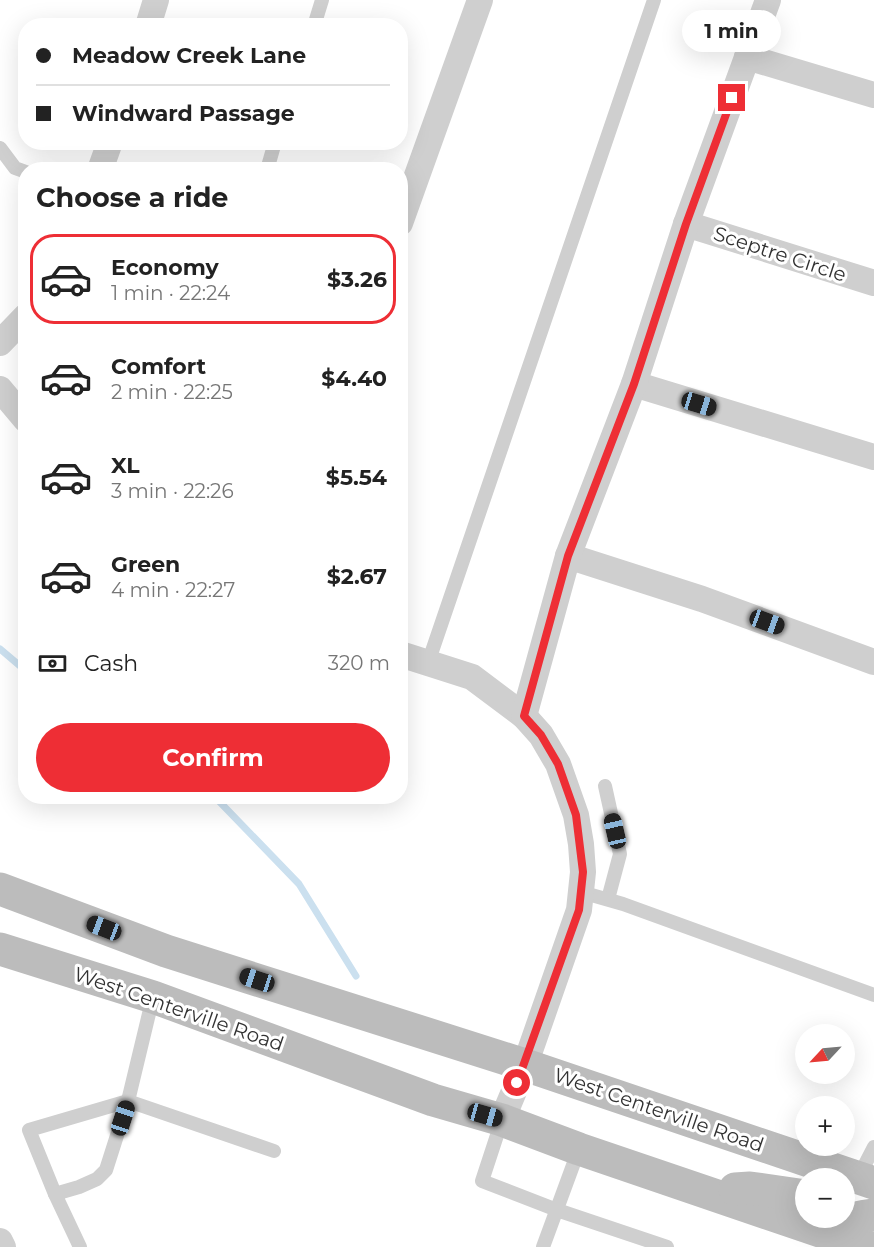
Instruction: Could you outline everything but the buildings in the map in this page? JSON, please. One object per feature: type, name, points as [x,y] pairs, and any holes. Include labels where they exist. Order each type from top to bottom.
[{"type":"main road","name":"West Centerville Road","points":[[0,889],[166,951],[525,1065],[859,1182]]},
{"type":"main road","name":"West Centerville Road","points":[[0,949],[153,997],[433,1100],[502,1120],[700,1191],[831,1241],[867,1247]]},
{"type":"main road","points":[[153,997],[166,951]]},
{"type":"main road","points":[[700,1191],[750,1188],[795,1194]]},
{"type":"main road","points":[[831,1241],[843,1223],[855,1218],[874,1215]]},
{"type":"street","points":[[150,18],[156,0]]},
{"type":"street","points":[[408,201],[480,0]]},
{"type":"street","points":[[524,716],[568,556],[634,384],[686,224],[768,0]]},
{"type":"street","points":[[747,57],[874,96]]},
{"type":"street","name":"Sceptre Circle","points":[[686,224],[874,284]]},
{"type":"street","points":[[0,343],[18,324]]},
{"type":"street","points":[[634,384],[874,457]]},
{"type":"street","points":[[0,389],[18,410]]},
{"type":"street","points":[[568,556],[702,599],[874,662]]},
{"type":"street","points":[[408,657],[472,677],[524,716],[541,735],[558,764],[576,815],[583,872],[579,910],[525,1065],[502,1120]]},
{"type":"street","points":[[0,1241],[3,1247]]},
{"type":"lane","points":[[316,18],[322,0]]},
{"type":"lane","points":[[428,663],[654,0]]},
{"type":"lane","points":[[0,148],[18,169]]},
{"type":"lane","points":[[605,786],[620,854],[608,899]]},
{"type":"lane","points":[[581,892],[608,899],[874,995]]},
{"type":"lane","points":[[55,1194],[97,1179],[106,1170],[128,1101],[153,997]]},
{"type":"lane","points":[[80,1247],[29,1130],[128,1101],[274,1151]]},
{"type":"lane","points":[[502,1120],[482,1181],[557,1210],[667,1247]]},
{"type":"lane","points":[[859,1182],[874,1147]]},
{"type":"lane","points":[[543,1247],[579,1149]]},
{"type":"waterway","points":[[0,649],[18,664]]},
{"type":"waterway","points":[[222,804],[299,884],[356,976]]},
{"type":"route","points":[[517,1083],[579,910],[583,872],[576,815],[558,764],[541,735],[524,716],[568,556],[634,384],[686,224],[732,98]]}]
